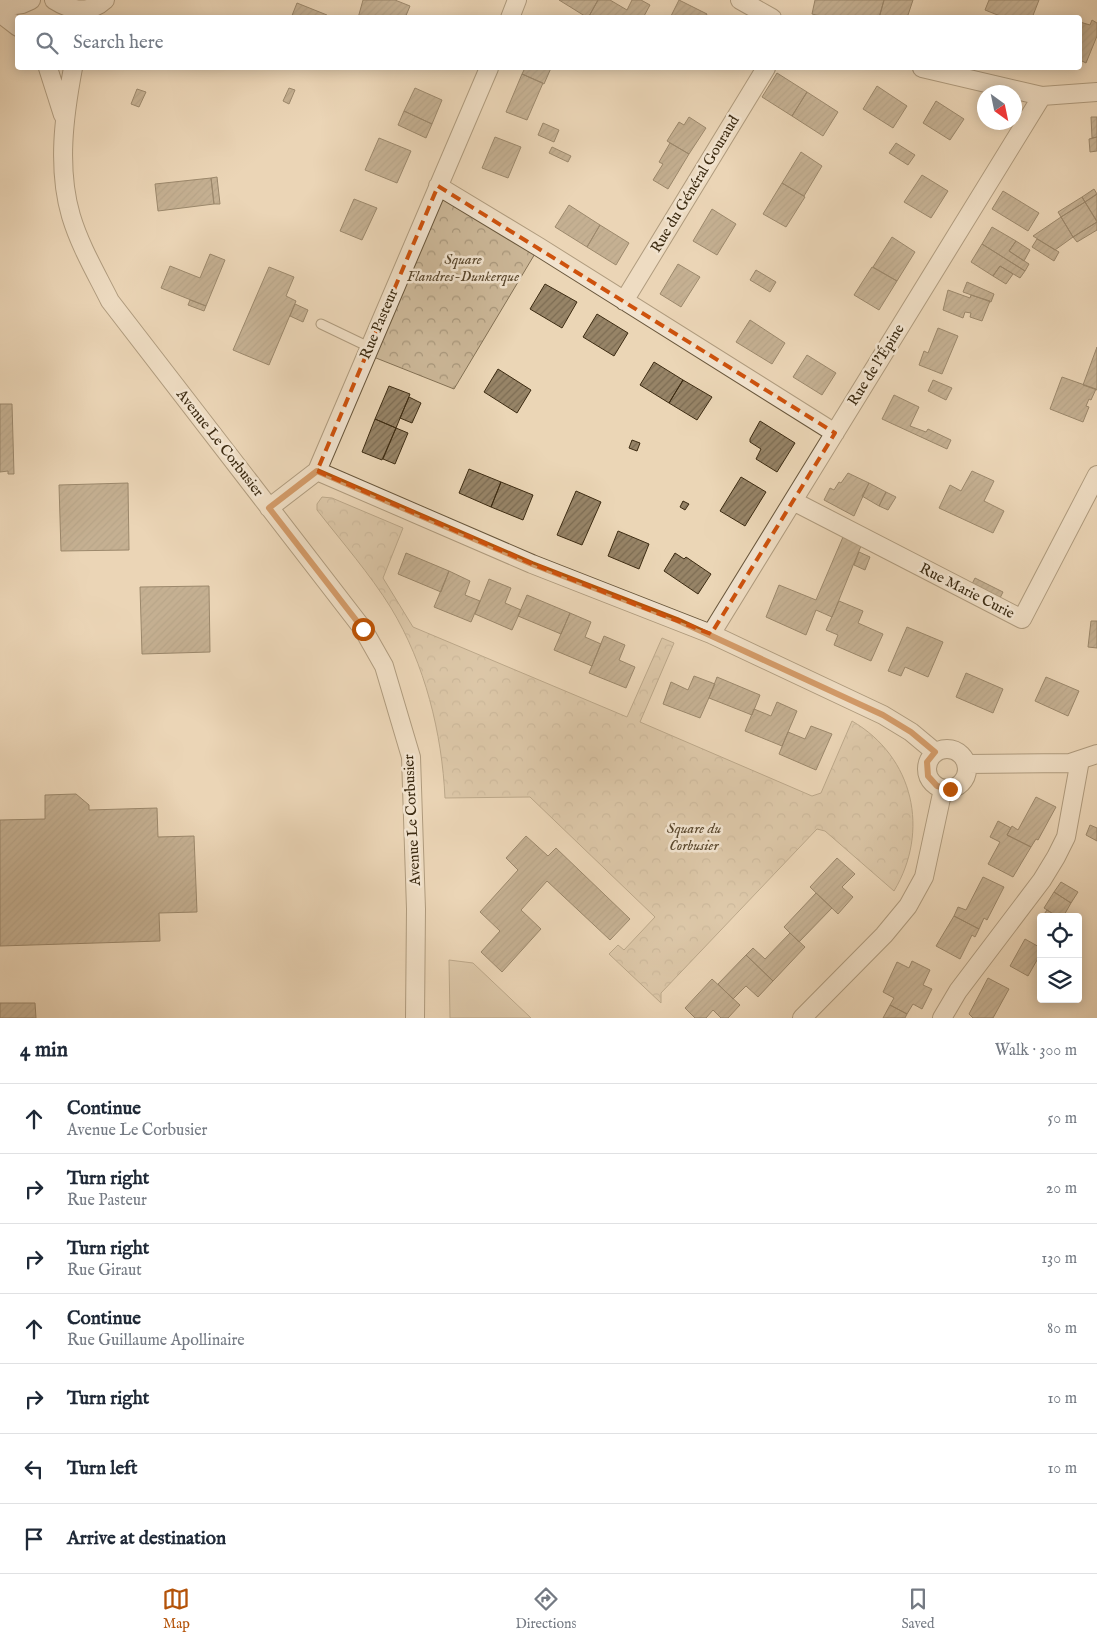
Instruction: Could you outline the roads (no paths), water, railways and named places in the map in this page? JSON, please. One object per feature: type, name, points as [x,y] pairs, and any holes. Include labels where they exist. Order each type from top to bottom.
[{"type":"street","points":[[0,7],[22,4],[31,0]]},
{"type":"street","points":[[54,0],[82,14],[106,0]]},
{"type":"street","points":[[511,15],[517,0]]},
{"type":"street","points":[[740,0],[767,15]]},
{"type":"street","points":[[0,12],[15,24]]},
{"type":"street","points":[[49,70],[64,117]]},
{"type":"street","name":"Avenue Le Corbusier","points":[[73,70],[64,117],[65,186],[71,217],[86,255],[110,300],[363,629],[384,666],[411,756],[416,909],[415,1018]]},
{"type":"street","name":"Rue Pasteur","points":[[269,508],[317,471],[487,70]]},
{"type":"street","name":"Rue du Général Gouraud","points":[[624,301],[765,70]]},
{"type":"street","points":[[931,70],[1042,96],[1097,92]]},
{"type":"street","name":"Rue de l'Épine","points":[[711,634],[1042,96]]},
{"type":"street","points":[[438,186],[835,434]]},
{"type":"street","points":[[317,471],[532,564],[711,634],[883,715],[911,732],[935,752]]},
{"type":"street","name":"Rue Marie Curie","points":[[793,501],[1022,619],[1097,474]]},
{"type":"street","points":[[948,748],[955,749],[965,758],[967,764],[966,778],[956,787],[943,789],[931,782],[928,776],[927,762],[935,752],[948,748]]},
{"type":"street","points":[[967,764],[1070,763],[1097,754]]},
{"type":"street","points":[[942,1018],[958,992],[1042,880],[1056,857],[1066,836],[1080,760]]},
{"type":"street","points":[[802,1018],[884,935],[908,906],[924,878],[943,789]]},
{"type":"lane","points":[[321,324],[369,347]]},
{"type":"park label","name":"Square Flandres-Dunkerque","points":[[463,268]]},
{"type":"park label","name":"Square du Corbusier","points":[[694,836]]}]
